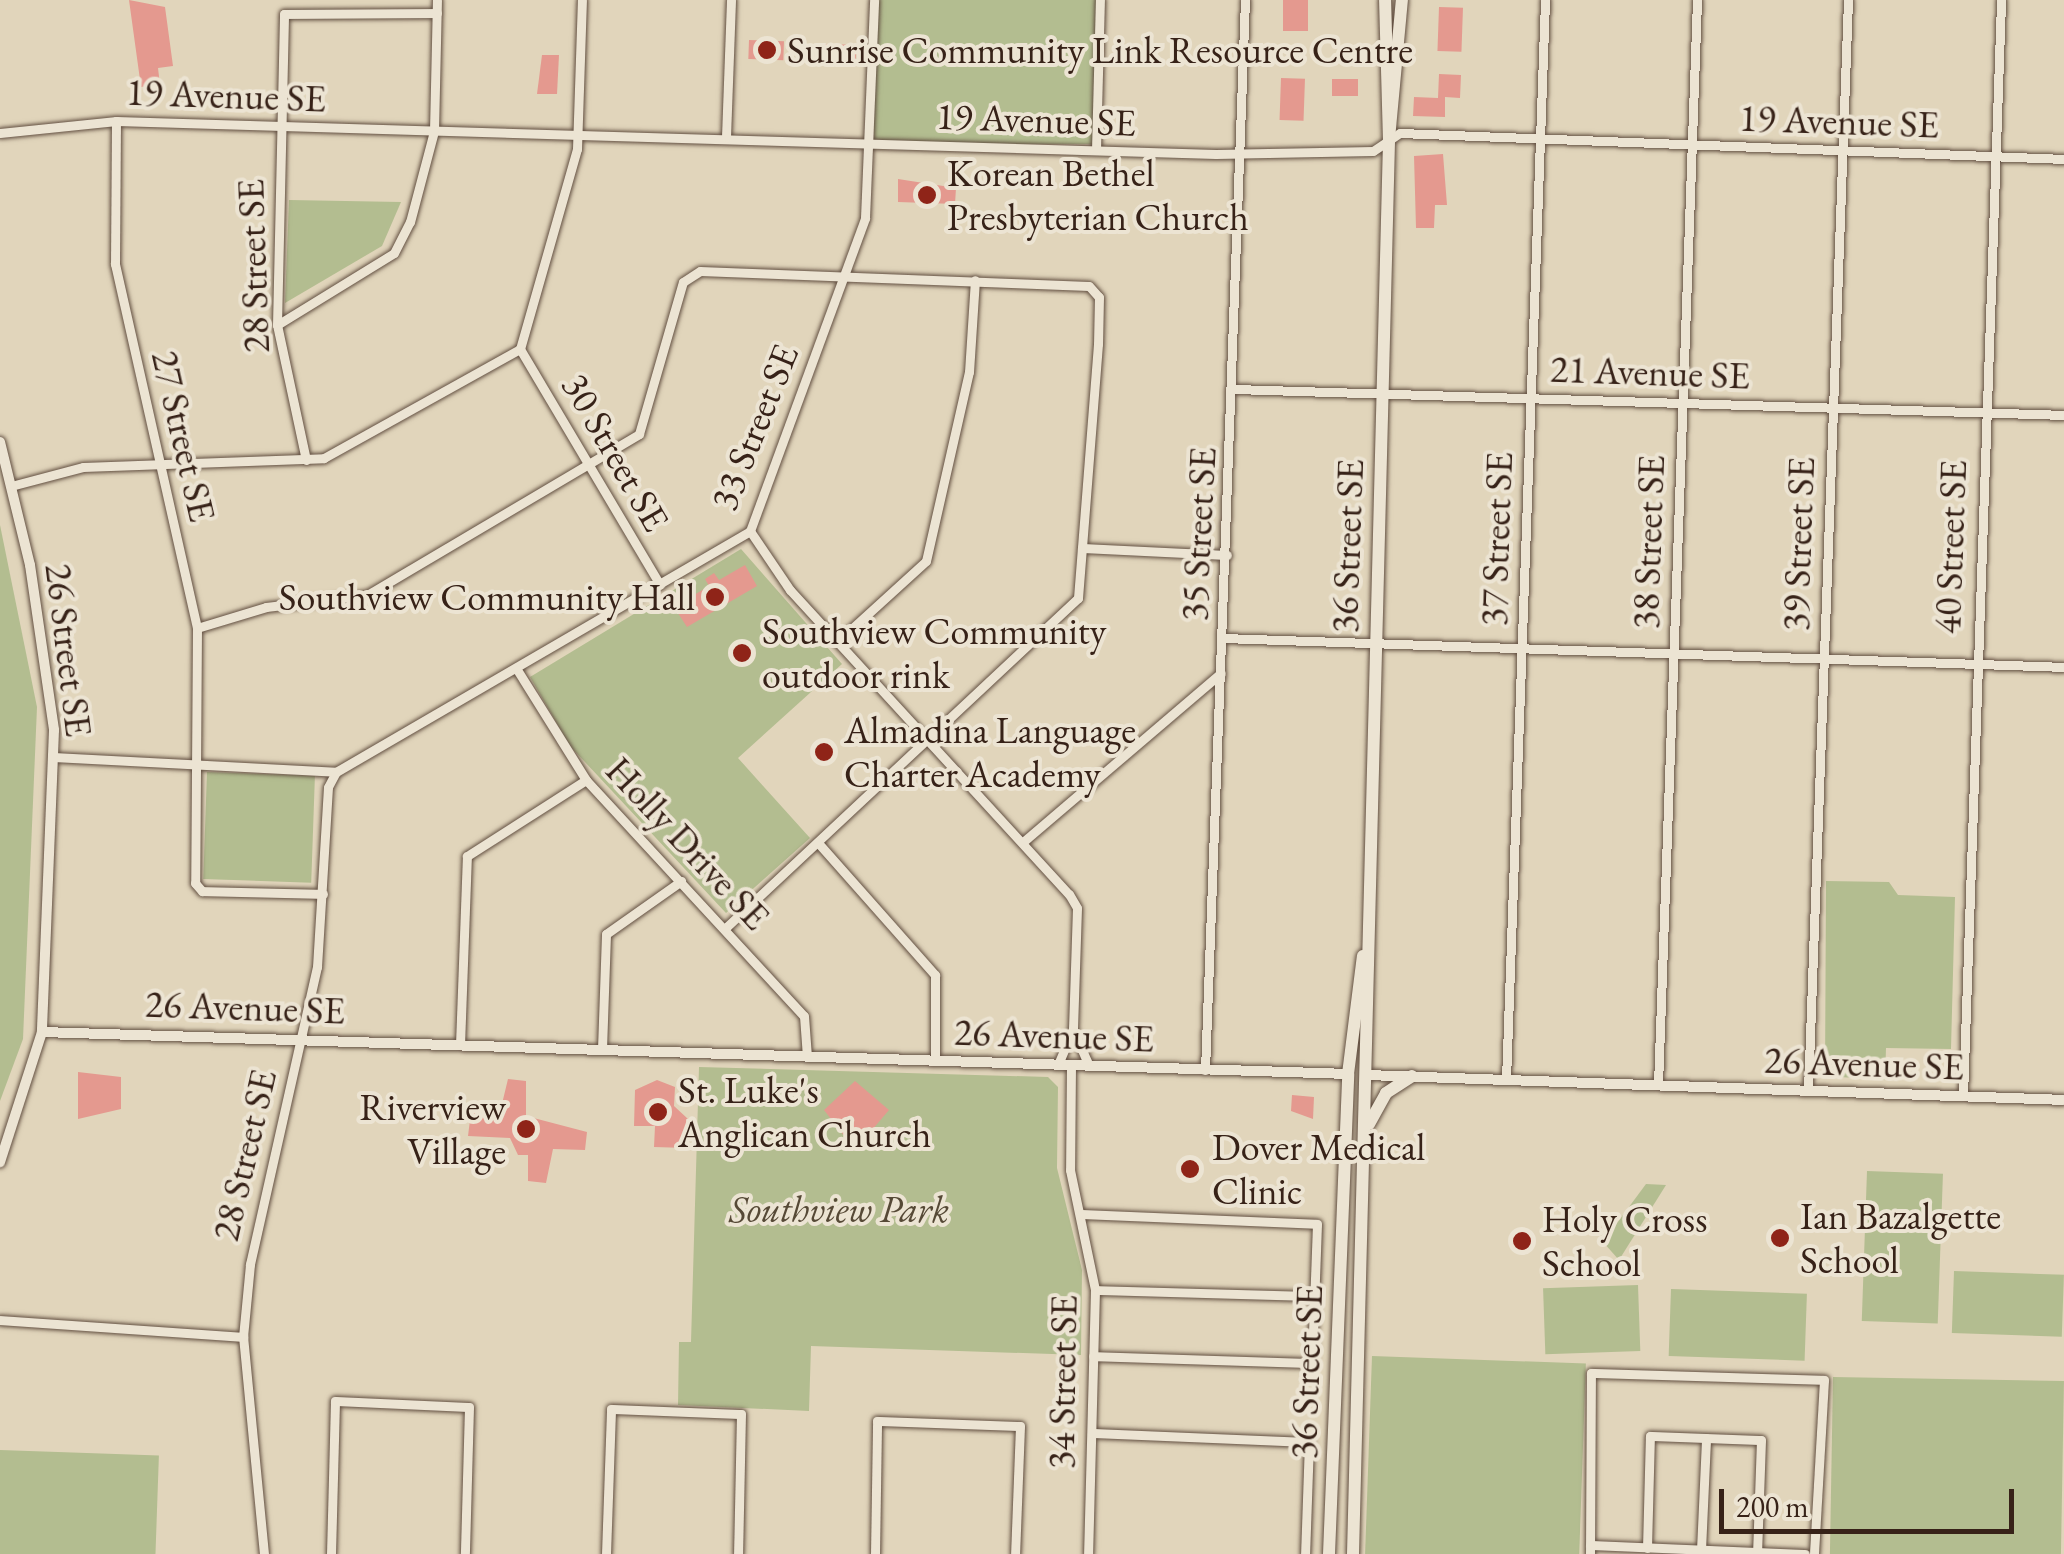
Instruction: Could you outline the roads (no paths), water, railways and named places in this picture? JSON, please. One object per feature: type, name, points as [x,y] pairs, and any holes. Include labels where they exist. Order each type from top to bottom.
[{"type":"main road","name":"36 Street SE","points":[[1353,1554],[1368,1075],[1364,954],[1389,141],[1385,0]]},
{"type":"main road","name":"36 Street SE","points":[[1389,141],[1398,114],[1402,0]]},
{"type":"main road","name":"36 Street SE","points":[[1329,1554],[1348,1074],[1364,954]]},
{"type":"main road","points":[[1366,1131],[1386,1093],[1412,1076]]},
{"type":"street","points":[[277,326],[394,254],[434,131],[437,0]]},
{"type":"street","points":[[11,486],[83,467],[324,458],[520,349],[578,134],[582,0]]},
{"type":"street","points":[[726,137],[731,0]]},
{"type":"street","name":"33 Street SE","points":[[336,772],[750,531],[865,218],[874,0]]},
{"type":"street","points":[[1096,150],[1100,0]]},
{"type":"street","name":"35 Street SE","points":[[1205,1070],[1234,389],[1245,0]]},
{"type":"street","name":"37 Street SE","points":[[1506,1080],[1546,0]]},
{"type":"street","name":"38 Street SE","points":[[1658,1086],[1697,0]]},
{"type":"street","name":"39 Street SE","points":[[1808,1091],[1846,151],[1848,0]]},
{"type":"street","name":"40 Street SE","points":[[1964,1096],[1975,664],[2001,0]]},
{"type":"street","name":"28 Street SE","points":[[306,460],[277,326],[280,127],[289,10],[437,14]]},
{"type":"street","name":"19 Avenue SE","points":[[0,132],[116,121],[1096,150],[1373,151],[1400,133],[2064,159]]},
{"type":"street","name":"27 Street SE","points":[[116,121],[115,264],[197,628],[195,883],[202,892],[324,894]]},
{"type":"street","points":[[197,628],[266,607],[367,595],[639,434],[684,282],[700,271],[1088,286],[1099,296],[1078,598],[1069,612],[930,744],[728,926]]},
{"type":"street","points":[[837,642],[926,561],[969,372],[976,280]]},
{"type":"street","name":"30 Street SE","points":[[520,349],[660,585]]},
{"type":"street","name":"21 Avenue SE","points":[[1234,389],[2064,415]]},
{"type":"street","name":"26 Street SE","points":[[0,442],[50,673],[53,758],[42,1032],[0,1162]]},
{"type":"street","points":[[750,531],[837,642],[1024,842],[1077,908],[1073,1029],[1058,1065]]},
{"type":"street","points":[[1082,548],[1227,555]]},
{"type":"street","points":[[1223,638],[2064,666]]},
{"type":"street","name":"Holly Drive SE","points":[[516,668],[586,780],[728,926],[804,1016],[806,1058]]},
{"type":"street","points":[[1024,842],[1221,673]]},
{"type":"street","points":[[53,758],[197,762],[336,772]]},
{"type":"street","name":"28 Street SE","points":[[264,1554],[243,1338],[250,1264],[301,1039],[324,894],[328,787],[336,772]]},
{"type":"street","points":[[460,1045],[467,856],[586,780]]},
{"type":"street","points":[[820,845],[935,974],[935,1061]]},
{"type":"street","points":[[602,1049],[606,934],[682,881]]},
{"type":"street","points":[[1073,1029],[1089,1066]]},
{"type":"street","name":"26 Avenue SE","points":[[42,1032],[2064,1100]]},
{"type":"street","name":"34 Street SE","points":[[1071,1065],[1070,1170],[1095,1290],[1088,1554]]},
{"type":"street","points":[[1080,1214],[1317,1224],[1312,1363],[1093,1356]]},
{"type":"street","points":[[1095,1290],[1315,1296]]},
{"type":"street","points":[[0,1320],[243,1338]]},
{"type":"street","points":[[1805,1554],[1646,1548],[1590,1550],[1591,1373],[1824,1380],[1814,1554]]},
{"type":"street","points":[[331,1554],[334,1401],[470,1407],[465,1554]]},
{"type":"street","points":[[606,1554],[611,1409],[741,1414],[738,1554]]},
{"type":"street","points":[[875,1554],[877,1421],[1020,1426],[1015,1554]]},
{"type":"street","points":[[1092,1433],[1309,1442],[1304,1554]]},
{"type":"street","points":[[1646,1548],[1650,1436],[1706,1438],[1760,1440],[1757,1552]]},
{"type":"street","points":[[1702,1550],[1706,1438]]},
{"type":"place","name":"Sunrise Community Link Resource Centre","points":[[767,50]]},
{"type":"place","name":"Korean Bethel Presbyterian Church","points":[[927,195]]},
{"type":"place","name":"Southview Community Hall","points":[[715,597]]},
{"type":"place","name":"Southview Community outdoor rink","points":[[742,653]]},
{"type":"place","name":"Almadina Language Charter Academy","points":[[824,752]]},
{"type":"place","name":"St. Luke's Anglican Church","points":[[658,1112]]},
{"type":"place","name":"Riverview Village","points":[[526,1129]]},
{"type":"place","name":"Dover Medical Clinic","points":[[1190,1169]]},
{"type":"place","name":"Ian Bazalgette School","points":[[1780,1238]]},
{"type":"place","name":"Holy Cross School","points":[[1522,1241]]},
{"type":"park label","name":"Southview Park","points":[[839,1209]]}]
